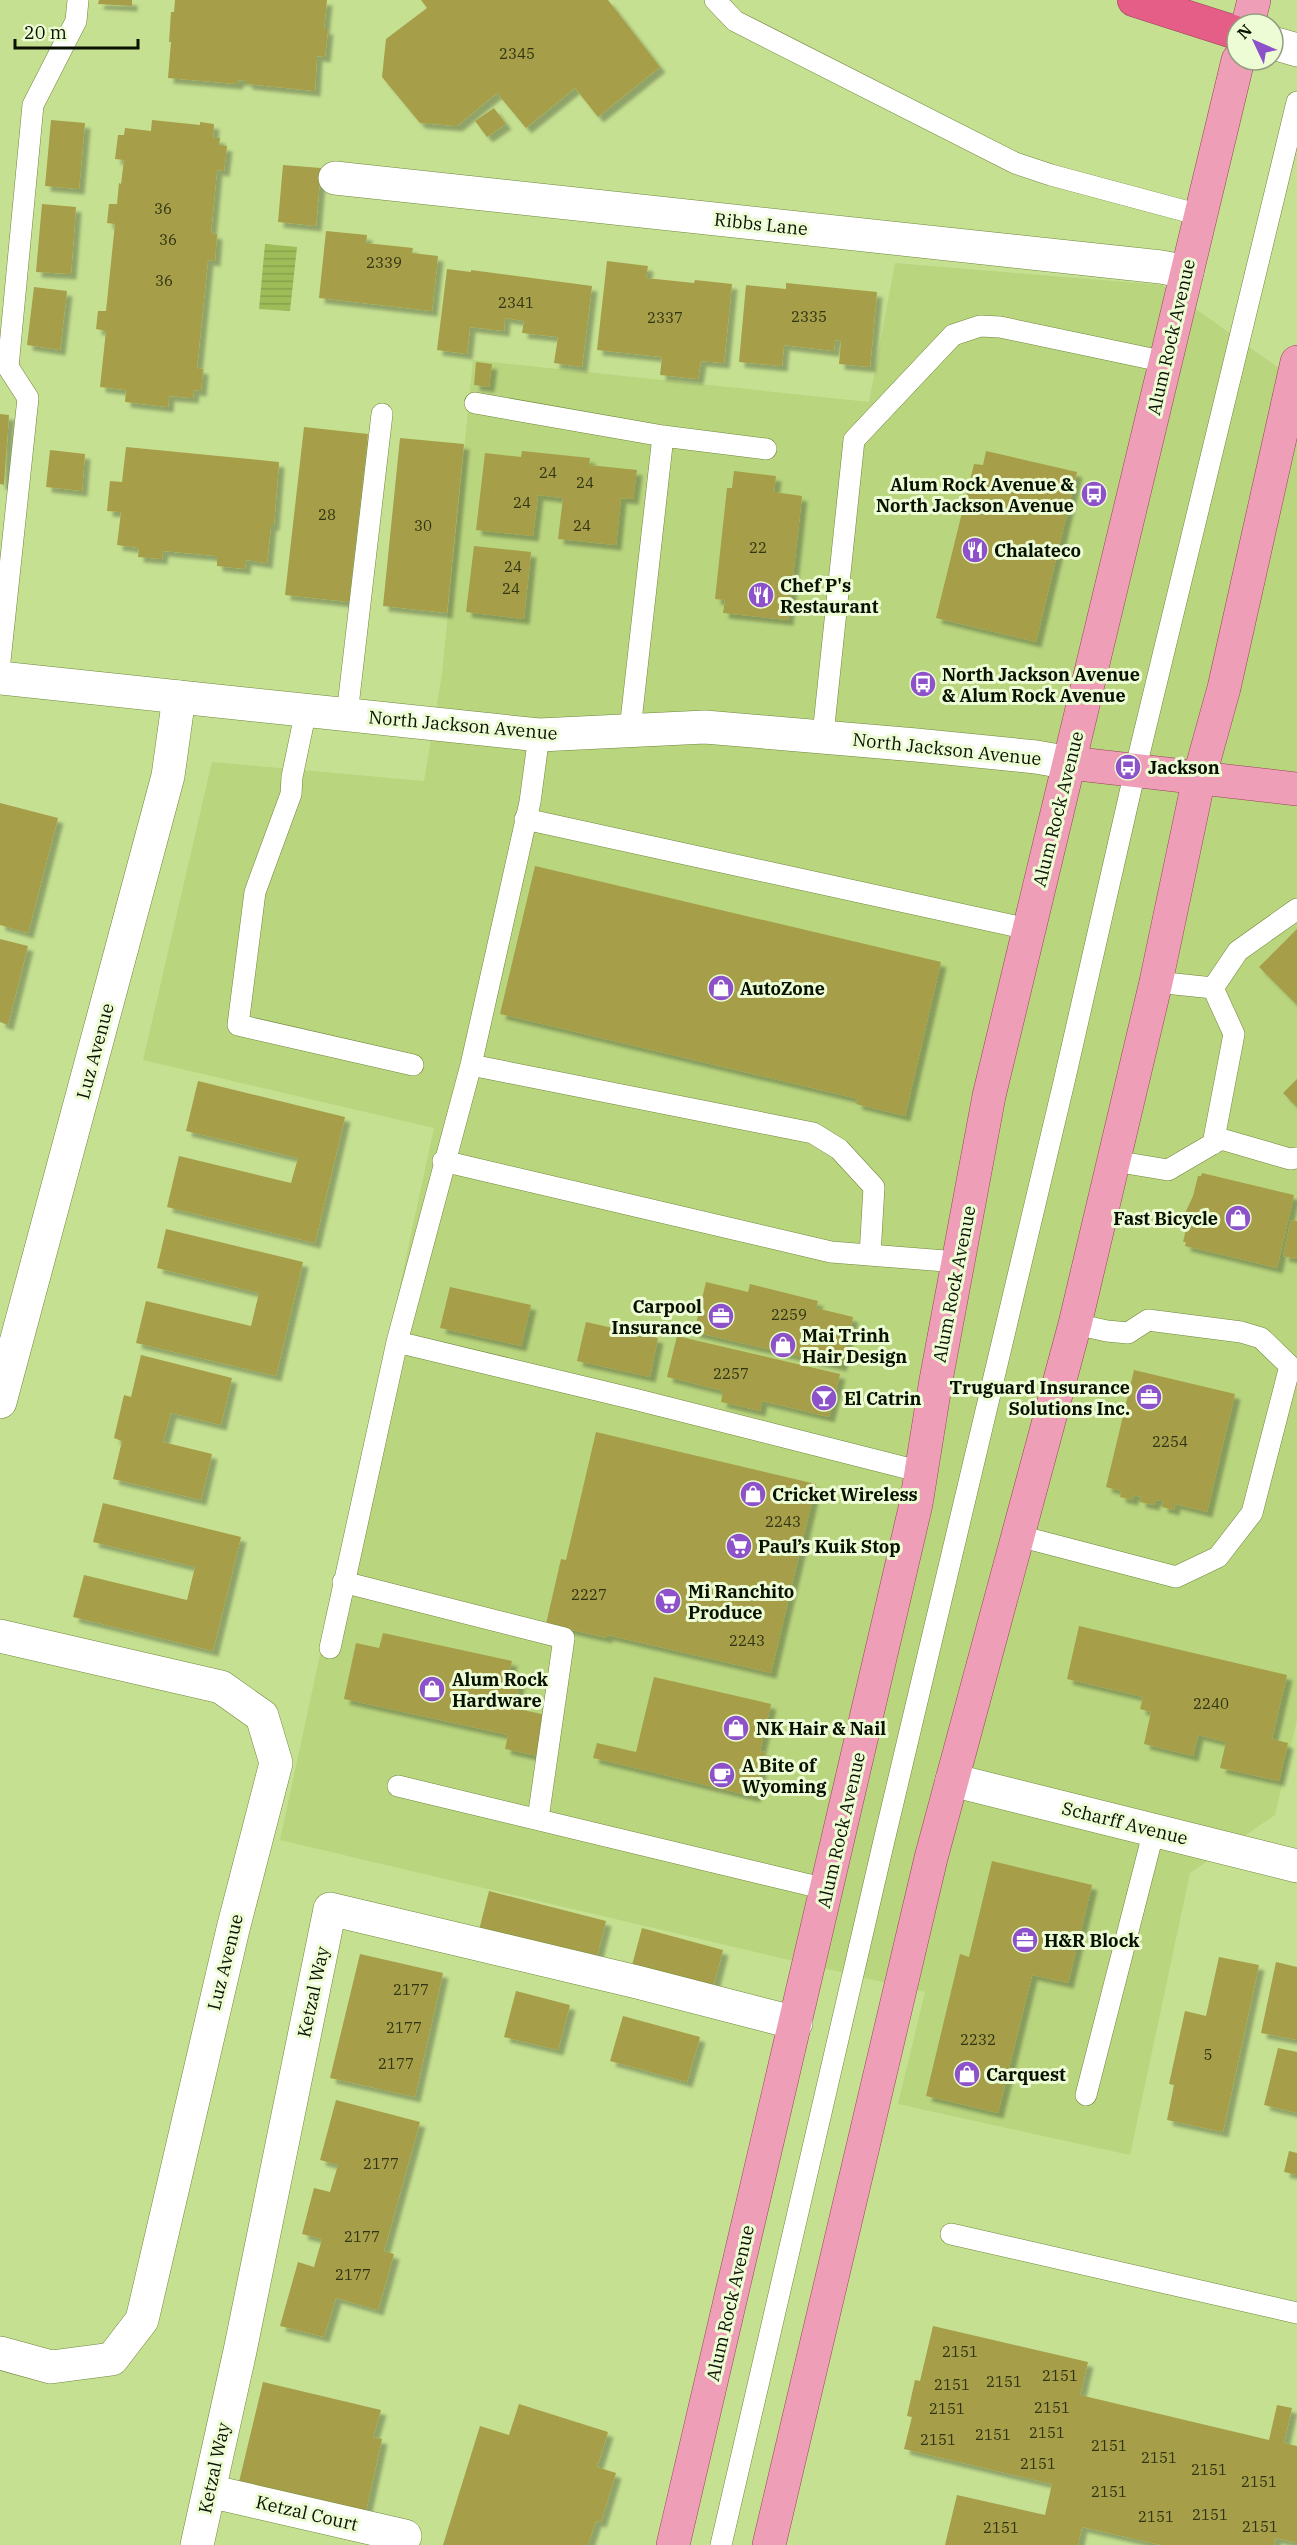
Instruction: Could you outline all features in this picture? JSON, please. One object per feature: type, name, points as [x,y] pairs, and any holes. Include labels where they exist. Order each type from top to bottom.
[{"type":"highway","points":[[1134,0],[1225,29]]},
{"type":"main road","name":"Alum Rock Avenue","points":[[673,2545],[796,2023],[922,1472],[936,1380],[989,1096],[1235,72]]},
{"type":"main road","points":[[769,2545],[931,1858],[1075,1324],[1156,982],[1199,778],[1288,442],[1297,362]]},
{"type":"main road","points":[[1070,763],[1297,789]]},
{"type":"street","name":"Ribbs Lane","points":[[334,178],[1161,267],[1187,272]]},
{"type":"street","name":"North Jackson Avenue","points":[[0,678],[539,735],[705,727],[823,735],[1036,757],[1070,763]]},
{"type":"street","name":"Luz Avenue","points":[[0,1402],[168,776],[179,697]]},
{"type":"street","name":"Luz Avenue","points":[[0,1636],[221,1687],[262,1716],[276,1762],[233,1929],[142,2320],[112,2359],[51,2367],[0,2353]]},
{"type":"street","name":"Scharff Avenue","points":[[952,1780],[1297,1866]]},
{"type":"street","name":"Ketzal Way","points":[[197,2545],[330,1909],[637,1982],[796,2023]]},
{"type":"street","name":"Ketzal Court","points":[[209,2491],[405,2535]]},
{"type":"lane","points":[[0,661],[28,398],[8,367],[33,105],[76,21],[78,0]]},
{"type":"lane","points":[[715,0],[735,21],[1015,163],[1200,215]]},
{"type":"lane","points":[[720,2545],[1135,771],[1297,102]]},
{"type":"lane","points":[[823,735],[832,668],[854,440],[953,335],[980,326],[1000,327],[1166,362]]},
{"type":"lane","points":[[475,403],[663,436],[766,448]]},
{"type":"lane","points":[[347,715],[382,414]]},
{"type":"lane","points":[[630,730],[663,436]]},
{"type":"lane","points":[[306,710],[292,777],[291,794],[255,892],[238,1025],[413,1065]]},
{"type":"lane","points":[[330,1648],[397,1342],[443,1161],[471,1065],[530,802],[539,735]]},
{"type":"lane","points":[[525,819],[1028,929]]},
{"type":"lane","points":[[1213,988],[1238,951],[1297,909]]},
{"type":"lane","points":[[1156,982],[1213,988]]},
{"type":"lane","points":[[1213,988],[1234,1034],[1213,1144]]},
{"type":"lane","points":[[471,1065],[813,1133],[839,1149],[874,1187],[870,1255]]},
{"type":"lane","points":[[1114,1161],[1168,1170],[1221,1139],[1290,1159],[1297,1158]]},
{"type":"lane","points":[[443,1161],[831,1252],[958,1262]]},
{"type":"lane","points":[[1019,1536],[1176,1577],[1218,1557],[1252,1513],[1290,1366],[1261,1338],[1240,1332],[1148,1320],[1128,1333],[1075,1324]]},
{"type":"lane","points":[[397,1342],[922,1472]]},
{"type":"lane","points":[[343,1582],[564,1638],[538,1819]]},
{"type":"lane","points":[[398,1786],[826,1889]]},
{"type":"lane","points":[[1086,2095],[1154,1830]]},
{"type":"lane","points":[[951,2234],[1297,2313]]},
{"type":"shaded area","points":[[265,244],[297,247],[290,311],[259,309]]},
{"type":"shaded area","points":[[895,263],[1162,285],[1297,381],[1297,1720],[1275,1815],[1190,1873],[1130,2155],[898,2104],[925,1992],[280,1840],[434,1128],[143,1060],[212,762],[424,781],[442,674],[473,360],[869,402]]},
{"type":"building","points":[[99,0],[132,0],[132,6],[98,4]]},
{"type":"building","points":[[175,0],[327,0],[324,29],[328,29],[325,57],[317,56],[315,91],[247,84],[247,81],[239,80],[237,84],[168,78],[171,12],[174,12]]},
{"type":"building","points":[[421,0],[608,0],[660,67],[598,117],[575,88],[526,128],[497,93],[457,126],[420,123],[382,77],[386,39],[427,8]]},
{"type":"building","points":[[494,108],[506,124],[487,137],[475,121]]},
{"type":"building","points":[[51,120],[85,123],[79,189],[45,186]]},
{"type":"building","points":[[152,120],[200,125],[200,122],[214,124],[213,138],[220,138],[219,145],[227,146],[224,171],[217,170],[211,233],[217,234],[215,261],[208,260],[197,368],[203,369],[201,391],[194,390],[193,398],[169,396],[168,407],[125,402],[126,390],[100,387],[106,331],[96,329],[98,311],[106,311],[115,224],[107,223],[109,204],[117,204],[124,160],[115,159],[118,135],[124,135],[125,128],[151,131]]},
{"type":"building","points":[[283,165],[321,168],[316,226],[278,222]]},
{"type":"building","points":[[42,204],[76,207],[71,274],[36,272]]},
{"type":"building","points":[[326,231],[367,235],[366,243],[413,248],[412,253],[438,256],[432,311],[319,298]]},
{"type":"building","points":[[607,261],[648,266],[646,278],[732,284],[724,363],[701,361],[698,379],[660,375],[662,357],[597,350]]},
{"type":"building","points":[[447,269],[471,272],[471,270],[592,286],[582,367],[554,363],[558,337],[522,333],[524,321],[505,318],[504,331],[470,327],[467,354],[437,350]]},
{"type":"building","points":[[786,283],[877,292],[870,367],[839,364],[841,341],[835,340],[834,351],[784,345],[782,366],[739,362],[746,285],[786,289]]},
{"type":"building","points":[[34,287],[67,291],[60,350],[27,345]]},
{"type":"building","points":[[476,362],[492,364],[489,387],[474,385]]},
{"type":"building","points":[[0,414],[9,415],[4,485],[0,484]]},
{"type":"building","points":[[304,427],[368,434],[349,602],[285,595]]},
{"type":"building","points":[[400,438],[464,444],[447,613],[383,606]]},
{"type":"building","points":[[126,447],[279,462],[274,525],[271,525],[267,563],[246,560],[245,569],[217,566],[217,556],[163,551],[162,559],[138,557],[139,548],[117,545],[121,512],[107,511],[110,481],[122,482]]},
{"type":"building","points":[[50,450],[85,454],[82,491],[46,487]]},
{"type":"building","points":[[522,451],[590,458],[589,465],[637,470],[633,499],[621,498],[616,545],[558,539],[563,498],[538,495],[533,536],[476,530],[485,453],[521,457]]},
{"type":"building","points":[[986,451],[1077,472],[1036,642],[936,618],[974,464],[983,465]]},
{"type":"building","points":[[734,471],[776,476],[774,492],[802,496],[788,620],[723,613],[725,600],[715,599],[727,488],[732,488]]},
{"type":"building","points":[[474,546],[531,552],[524,619],[466,612]]},
{"type":"building","points":[[0,803],[58,818],[28,933],[0,925]]},
{"type":"building","name":"AutoZone","points":[[535,866],[941,962],[905,1116],[856,1104],[858,1099],[500,1014]]},
{"type":"building","points":[[1297,929],[1297,1005],[1259,967]]},
{"type":"building","points":[[0,939],[28,946],[8,1025],[0,1022]]},
{"type":"building","points":[[1297,1079],[1297,1107],[1283,1093]]},
{"type":"building","points":[[198,1081],[345,1117],[315,1243],[167,1207],[179,1156],[291,1183],[298,1158],[186,1131]]},
{"type":"building","name":"Fast Bicycle","points":[[1202,1173],[1294,1195],[1277,1268],[1185,1246],[1186,1242],[1183,1242],[1188,1221],[1186,1211],[1198,1176]]},
{"type":"building","points":[[1291,1220],[1297,1221],[1297,1259],[1283,1256]]},
{"type":"building","points":[[166,1229],[303,1262],[276,1376],[136,1343],[146,1301],[251,1326],[259,1293],[157,1268]]},
{"type":"building","points":[[706,1282],[748,1292],[750,1284],[818,1301],[816,1308],[853,1317],[841,1366],[694,1332]]},
{"type":"building","points":[[450,1287],[531,1305],[521,1346],[440,1328]]},
{"type":"building","points":[[586,1322],[658,1338],[650,1377],[577,1361]]},
{"type":"building","points":[[677,1336],[840,1374],[829,1417],[762,1401],[760,1411],[721,1402],[723,1391],[667,1377]]},
{"type":"building","points":[[141,1355],[232,1378],[221,1425],[171,1413],[163,1442],[212,1454],[201,1500],[113,1479],[122,1441],[114,1438],[124,1395],[131,1397]]},
{"type":"building","points":[[1134,1370],[1235,1394],[1207,1512],[1175,1504],[1174,1510],[1162,1507],[1163,1501],[1155,1500],[1154,1505],[1140,1502],[1141,1497],[1134,1495],[1132,1500],[1120,1497],[1121,1491],[1106,1487]]},
{"type":"building","points":[[596,1432],[816,1484],[771,1673],[607,1635],[607,1638],[546,1624],[561,1559],[566,1560]]},
{"type":"building","points":[[103,1503],[241,1537],[213,1651],[73,1617],[84,1575],[187,1600],[195,1567],[93,1542]]},
{"type":"building","points":[[1079,1626],[1287,1675],[1272,1739],[1288,1743],[1279,1781],[1220,1768],[1226,1742],[1198,1735],[1193,1756],[1144,1744],[1151,1712],[1140,1709],[1143,1697],[1067,1679]]},
{"type":"building","name":"Alum Rock Hardware","points":[[383,1633],[512,1661],[508,1677],[520,1680],[514,1708],[546,1715],[537,1756],[505,1749],[508,1735],[344,1699],[356,1643],[379,1648]]},
{"type":"building","points":[[654,1677],[771,1704],[760,1751],[765,1752],[755,1797],[593,1758],[597,1743],[636,1752]]},
{"type":"building","points":[[992,1861],[1092,1885],[1068,1983],[1032,1975],[998,2113],[926,2096],[960,1954],[969,1957]]},
{"type":"building","points":[[489,1891],[606,1921],[595,1964],[478,1934]]},
{"type":"building","points":[[642,1928],[723,1950],[712,1992],[631,1969]]},
{"type":"building","points":[[360,1954],[443,1973],[415,2097],[330,2078]]},
{"type":"building","points":[[1219,1957],[1259,1965],[1223,2132],[1167,2120],[1174,2085],[1169,2084],[1185,2011],[1206,2016]]},
{"type":"building","points":[[1276,1962],[1297,1967],[1297,2040],[1261,2033]]},
{"type":"building","points":[[516,1991],[570,2005],[558,2050],[504,2037]]},
{"type":"building","points":[[623,2016],[700,2037],[687,2082],[610,2061]]},
{"type":"building","points":[[1278,2048],[1297,2052],[1297,2113],[1264,2105]]},
{"type":"building","points":[[336,2100],[420,2122],[384,2251],[394,2254],[378,2310],[336,2298],[324,2337],[280,2326],[298,2262],[314,2267],[322,2239],[302,2234],[314,2188],[330,2192],[338,2165],[320,2160]]},
{"type":"building","points":[[1289,2151],[1297,2153],[1297,2175],[1284,2172]]},
{"type":"building","points":[[933,2326],[1088,2362],[1080,2395],[1269,2440],[1277,2405],[1292,2408],[1284,2443],[1297,2446],[1297,2543],[1276,2538],[1274,2545],[1161,2545],[1082,2527],[1078,2545],[945,2545],[957,2495],[1045,2515],[1052,2484],[904,2449],[912,2417],[907,2416],[915,2380],[920,2381]]},
{"type":"building","points":[[263,2382],[381,2410],[373,2437],[382,2439],[366,2511],[239,2482]]},
{"type":"building","points":[[519,2404],[608,2432],[597,2467],[616,2473],[601,2522],[596,2521],[588,2545],[443,2545],[480,2426],[509,2435]]},
{"type":"place","name":"Alum Rock Avenue & North Jackson Avenue","points":[[1094,494]]},
{"type":"place","name":"Chalateco","points":[[975,550]]},
{"type":"place","name":"Chef P's Restaurant","points":[[761,595]]},
{"type":"place","name":"North Jackson Avenue & Alum Rock Avenue","points":[[923,684]]},
{"type":"place","name":"Jackson","points":[[1128,767]]},
{"type":"place","name":"AutoZone","points":[[721,988]]},
{"type":"place","name":"Fast Bicycle","points":[[1238,1218]]},
{"type":"place","name":"Carpool Insurance","points":[[721,1316]]},
{"type":"place","name":"Mai Trinh Hair Design","points":[[783,1345]]},
{"type":"place","name":"Truguard Insurance Solutions Inc.","points":[[1149,1397]]},
{"type":"place","name":"El Catrin","points":[[824,1398]]},
{"type":"place","name":"Cricket Wireless","points":[[753,1494]]},
{"type":"place","name":"Paul’s Kuik Stop","points":[[739,1546]]},
{"type":"place","name":"Mi Ranchito Produce","points":[[668,1601]]},
{"type":"place","name":"Alum Rock Hardware","points":[[432,1689]]},
{"type":"place","name":"NK Hair & Nail","points":[[736,1728]]},
{"type":"place","name":"A Bite of Wyoming","points":[[722,1775]]},
{"type":"place","name":"H&R Block","points":[[1025,1940]]},
{"type":"place","name":"Carquest","points":[[967,2074]]}]
